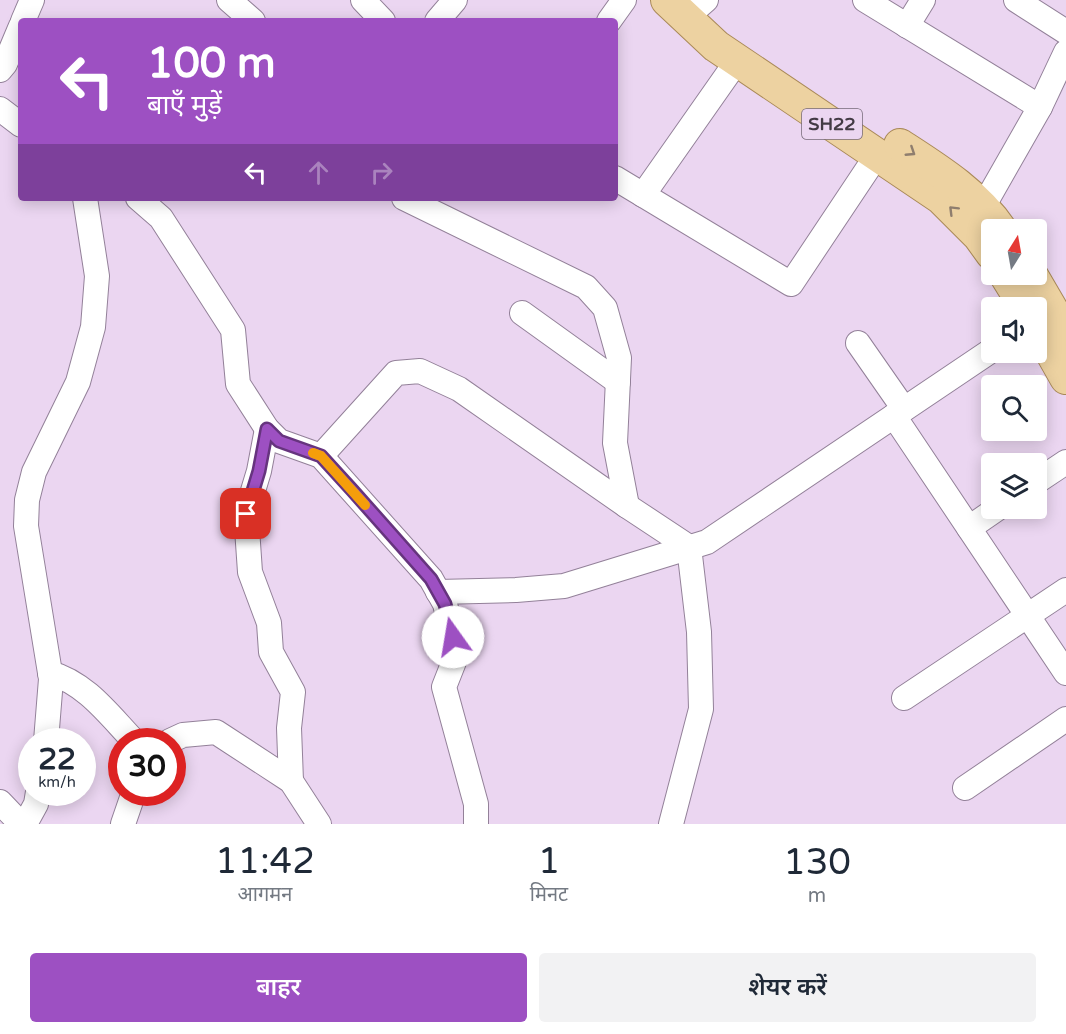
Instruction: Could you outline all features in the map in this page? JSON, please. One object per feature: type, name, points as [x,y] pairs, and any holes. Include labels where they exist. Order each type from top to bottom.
[{"type":"main road","name":"SH22","points":[[667,0],[716,46],[941,198],[981,239]]},
{"type":"main road","name":"SH22","points":[[698,2],[724,31],[948,176],[992,218]]},
{"type":"main road","points":[[1016,285],[1048,317]]},
{"type":"main road","points":[[1035,285],[1048,317],[1066,378]]},
{"type":"street","points":[[24,18],[32,0]]},
{"type":"street","points":[[229,0],[250,18]]},
{"type":"street","points":[[363,0],[380,18]]},
{"type":"street","points":[[440,18],[455,0]]},
{"type":"street","points":[[611,18],[624,0]]},
{"type":"street","points":[[865,0],[1040,107]]},
{"type":"street","points":[[907,26],[923,0]]},
{"type":"street","points":[[1016,0],[1066,32]]},
{"type":"street","points":[[0,70],[5,64],[18,33]]},
{"type":"street","points":[[992,218],[1066,52]]},
{"type":"street","points":[[643,195],[737,61]]},
{"type":"street","points":[[618,180],[791,284],[877,155]]},
{"type":"street","points":[[47,728],[50,673],[26,526],[27,500],[34,472],[78,382],[93,327],[97,276],[85,201]]},
{"type":"street","points":[[141,201],[161,218],[233,330],[238,384],[267,429],[279,441],[321,456],[431,579],[445,604],[456,654],[444,687],[476,804],[476,824]]},
{"type":"street","points":[[410,201],[586,287],[605,308],[619,358],[615,443],[627,506]]},
{"type":"street","points":[[522,313],[618,382]]},
{"type":"street","points":[[858,344],[969,528],[1066,673]]},
{"type":"street","points":[[438,592],[564,586],[706,542],[981,357]]},
{"type":"street","points":[[321,456],[396,373],[420,371],[459,389],[689,547],[699,632],[701,709],[671,824]]},
{"type":"street","points":[[267,429],[259,471],[246,514],[250,572],[269,623],[271,652],[292,692],[289,728],[291,781]]},
{"type":"street","points":[[1047,475],[1066,462]]},
{"type":"street","points":[[969,528],[982,519]]},
{"type":"street","points":[[904,698],[1066,590]]},
{"type":"street","points":[[50,673],[66,677],[90,694],[122,728]]},
{"type":"street","points":[[965,788],[1066,719]]},
{"type":"street","points":[[186,735],[216,732],[291,781],[319,824]]},
{"type":"street","points":[[0,802],[23,824],[35,806]]},
{"type":"street","points":[[123,824],[129,806]]},
{"type":"slow traffic","points":[[313,453],[321,456],[365,505]]},
{"type":"route","points":[[246,514],[259,471],[267,429],[279,441],[321,456],[431,579],[445,604],[453,637]]}]
